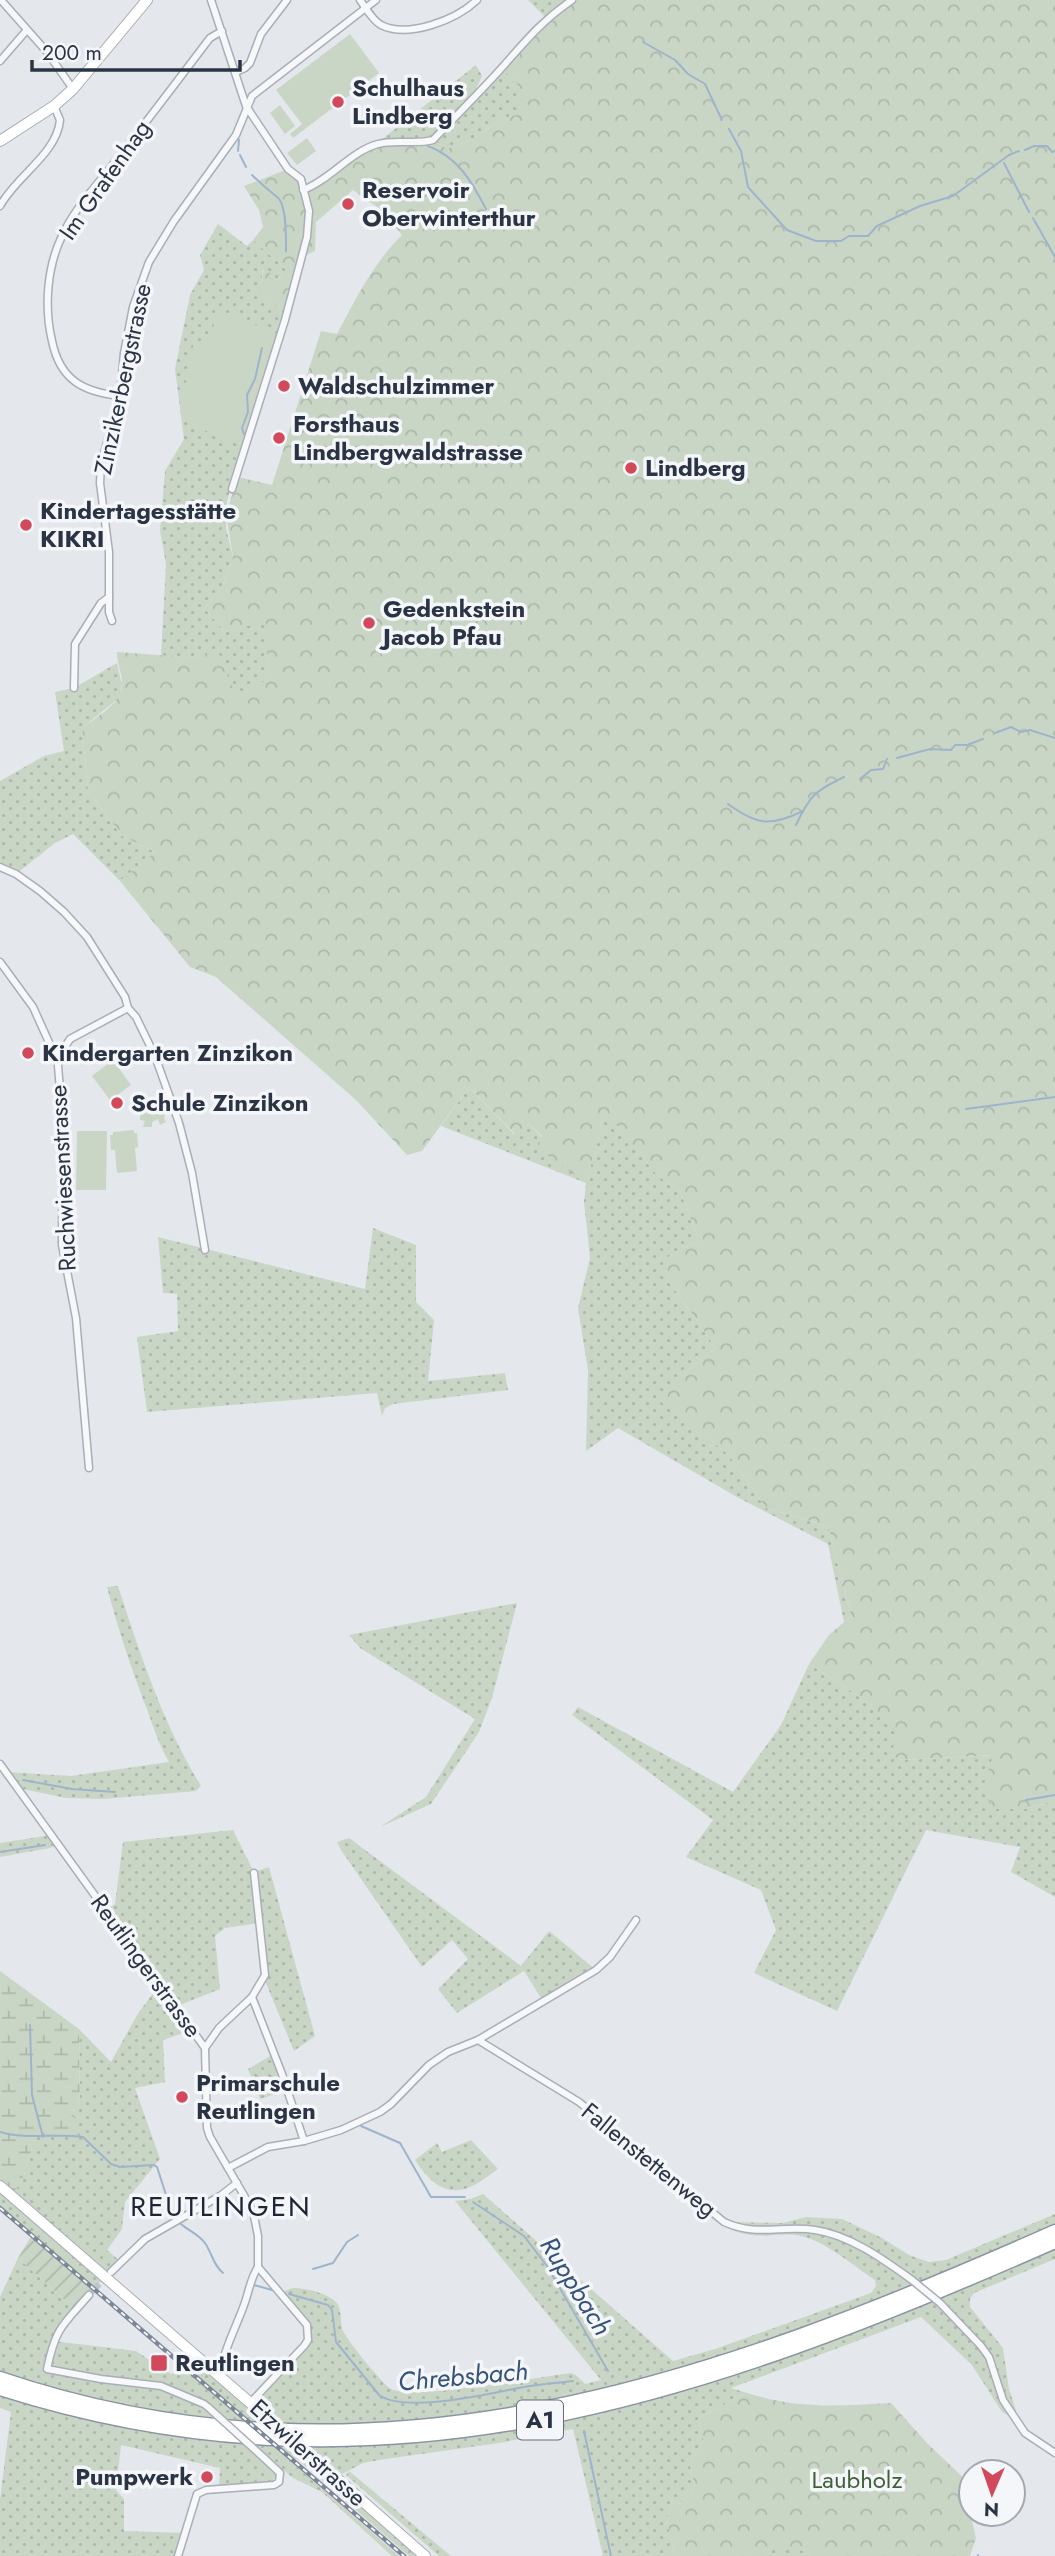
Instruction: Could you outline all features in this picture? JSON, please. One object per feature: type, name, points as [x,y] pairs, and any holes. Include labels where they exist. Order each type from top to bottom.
[{"type":"highway","name":"A1","points":[[0,2378],[130,2412],[245,2428],[359,2431],[481,2420],[603,2396],[741,2357],[895,2300],[1055,2231]]},
{"type":"highway","name":"A1","points":[[0,2389],[112,2419],[229,2437],[345,2441],[479,2430],[601,2407],[736,2369],[876,2318],[1055,2242]]},
{"type":"main road","points":[[0,141],[54,106],[73,89],[147,0]]},
{"type":"main road","name":"Etzwilerstrasse","points":[[0,2186],[264,2413],[425,2556]]},
{"type":"street","points":[[1,0],[47,52],[73,89]]},
{"type":"street","points":[[211,0],[246,106],[288,169],[301,179],[309,211],[302,257],[285,320],[232,489]]},
{"type":"street","points":[[236,72],[250,63],[261,34],[287,0]]},
{"type":"street","points":[[360,0],[381,25],[399,28],[436,24],[454,16],[477,0]]},
{"type":"street","points":[[246,106],[252,96],[376,0]]},
{"type":"street","points":[[303,190],[318,184],[376,144],[433,140],[477,95],[526,38],[546,18],[572,0]]},
{"type":"street","points":[[0,61],[26,31]]},
{"type":"street","name":"Im Grafenhag","points":[[120,396],[95,393],[83,388],[71,379],[53,349],[48,299],[54,255],[71,219],[210,38],[222,31]]},
{"type":"street","points":[[0,206],[3,193],[55,139],[60,120],[54,106]]},
{"type":"street","name":"Zinzikerbergstrasse","points":[[112,621],[109,612],[108,552],[101,474],[120,396],[124,353],[133,307],[149,262],[174,221],[236,135],[246,106]]},
{"type":"street","points":[[74,688],[72,667],[75,644],[101,603],[109,597]]},
{"type":"street","points":[[0,867],[16,874],[40,891],[87,937],[116,979],[128,1009],[136,1017],[155,1056],[179,1123],[192,1173],[205,1250]]},
{"type":"street","points":[[0,962],[33,1007],[52,1049],[59,1056]]},
{"type":"street","name":"Ruchwiesenstrasse","points":[[89,1468],[77,1325],[62,1245],[63,1125],[59,1056],[70,1040],[128,1009]]},
{"type":"street","name":"Reutlingerstrasse","points":[[0,1764],[205,2048],[207,2128],[250,2205],[257,2225],[258,2267],[222,2364]]},
{"type":"street","points":[[205,2048],[219,2028],[252,1997],[265,1975],[254,1872]]},
{"type":"street","points":[[228,2168],[268,2147],[304,2141],[341,2130],[380,2112],[429,2065],[448,2052],[478,2040],[596,1970],[610,1957],[636,1920]]},
{"type":"street","points":[[252,1997],[304,2141]]},
{"type":"street","name":"Fallenstettenweg","points":[[478,2040],[589,2110],[686,2193],[724,2221],[745,2230],[806,2229],[827,2232],[863,2249],[912,2280],[940,2303],[981,2346],[989,2357],[1003,2400],[1025,2433],[1055,2454]]},
{"type":"street","points":[[111,2272],[145,2239],[220,2196],[237,2183]]},
{"type":"street","points":[[251,2402],[304,2346],[309,2332],[307,2325],[258,2267]]},
{"type":"street","points":[[89,2295],[61,2324],[53,2341],[47,2369],[161,2386],[204,2404],[277,2469],[281,2478],[274,2485],[206,2490],[197,2494],[178,2556]]},
{"type":"green space","points":[[528,0],[572,0],[546,18]]},
{"type":"green space","name":"Lindberg","points":[[572,0],[1055,0],[1055,1801],[1024,1809],[994,1809],[982,1791],[993,1755],[903,1760],[889,1755],[901,1732],[856,1694],[809,1664],[829,1635],[851,1616],[828,1526],[766,1508],[728,1454],[656,1398],[716,1348],[668,1280],[664,1259],[699,1240],[680,1191],[657,1175],[606,1112],[586,1183],[536,1147],[542,1136],[529,1124],[515,1134],[469,1087],[422,1151],[407,1155],[356,1100],[216,977],[190,967],[120,881],[155,852],[122,836],[88,790],[82,728],[106,710],[120,693],[122,683],[117,652],[199,658],[200,654],[218,651],[236,697],[253,681],[268,682],[266,622],[224,631],[204,608],[223,586],[233,557],[226,514],[238,477],[272,485],[321,331],[337,334],[374,270],[402,235],[380,209],[353,190],[316,222],[315,251],[302,257],[287,312],[259,295],[264,269],[278,279],[286,269],[253,240],[263,227],[259,210],[244,186],[288,169],[301,179],[303,190],[376,144],[433,140],[447,149],[471,140],[503,118],[517,115],[523,91],[502,68],[526,39]]},
{"type":"green space","points":[[350,34],[379,73],[293,138],[290,134],[302,124],[276,90]]},
{"type":"green space","points":[[476,65],[482,76],[475,91],[477,95],[502,68],[523,91],[518,115],[503,118],[471,140],[447,149],[433,140],[376,144]]},
{"type":"green space","points":[[280,105],[295,126],[285,134],[270,113]]},
{"type":"green space","points":[[307,138],[316,151],[297,165],[287,153]]},
{"type":"green space","points":[[218,224],[247,246],[253,240],[286,269],[278,279],[263,270],[260,295],[285,311],[227,501],[226,528],[233,557],[223,586],[204,608],[224,631],[267,621],[268,682],[236,698],[200,658],[161,656],[166,564],[160,531],[165,471],[184,439],[175,369],[190,295],[204,270],[200,255]]},
{"type":"green space","points":[[217,311],[234,315],[280,336],[245,447],[192,425],[180,413],[194,341],[209,344]]},
{"type":"green space","points":[[117,663],[122,685],[119,698],[82,728],[88,790],[122,836],[155,852],[120,881],[73,834],[55,843],[16,874],[0,867],[0,781],[44,756],[64,751],[55,692],[74,688]]},
{"type":"green space","points":[[113,1060],[131,1085],[110,1100],[92,1076]]},
{"type":"green space","points":[[469,1087],[514,1134],[529,1124],[586,1182],[606,1111],[657,1175],[680,1191],[699,1240],[665,1259],[668,1280],[716,1348],[657,1398],[728,1454],[766,1508],[828,1526],[851,1616],[844,1622],[828,1544],[737,1497],[618,1428],[586,1451],[588,1370],[578,1308],[590,1258],[584,1202],[586,1183],[441,1126]]},
{"type":"green space","points":[[163,1106],[166,1122],[160,1125],[158,1119],[152,1122],[152,1127],[143,1127],[145,1121],[140,1120],[140,1116],[145,1111]]},
{"type":"green space","points":[[134,1130],[134,1133],[137,1133],[137,1171],[117,1173],[115,1150],[111,1150],[110,1135],[113,1135],[113,1132]]},
{"type":"green space","points":[[77,1131],[107,1131],[106,1190],[76,1190]]},
{"type":"green space","points":[[373,1228],[416,1245],[416,1302],[434,1320],[428,1381],[505,1373],[508,1390],[393,1404],[385,1408],[382,1416],[377,1393],[147,1412],[137,1337],[178,1331],[177,1294],[163,1293],[158,1237],[365,1289]]},
{"type":"green space","points":[[118,1586],[164,1713],[201,1786],[196,1791],[103,1799],[66,1798],[18,1788],[6,1772],[71,1776],[169,1762],[131,1666],[107,1587]]},
{"type":"green space","points":[[517,1603],[492,1698],[479,1732],[431,1804],[380,1827],[426,1797],[475,1719],[360,1648],[349,1635]]},
{"type":"green space","points":[[809,1664],[856,1694],[902,1732],[890,1755],[903,1760],[994,1755],[1024,1809],[1055,1801],[1055,1897],[1011,1872],[1020,1847],[926,1830],[837,2011],[754,1973],[776,1930],[761,1890],[686,1857],[713,1820],[572,1715],[578,1707],[733,1792],[781,1725]]},
{"type":"green space","points":[[233,1830],[254,1872],[269,1867],[315,2036],[294,2051],[266,1983],[259,1923],[225,1928],[215,1936],[220,1989],[175,2007],[192,2030],[163,2040],[165,2082],[135,2088],[160,2159],[125,2202],[122,2229],[107,2250],[120,2261],[94,2289],[0,2208],[0,2186],[22,2182],[35,2137],[77,2136],[71,2111],[80,2107],[79,2029],[111,2062],[137,2015],[159,1985],[106,1911],[115,1904],[123,1842]]},
{"type":"green space","points":[[51,1835],[58,1844],[50,1848],[0,1857],[0,1843]]},
{"type":"green space","points":[[349,1838],[521,1966],[549,1931],[596,1970],[543,2001],[524,1971],[457,2013],[438,1989],[468,1959],[452,1940],[422,1967],[341,1850],[337,1842]]},
{"type":"green space","points":[[0,1971],[79,2029],[80,2107],[71,2111],[83,2137],[35,2137],[22,2182],[11,2195],[0,2186]]},
{"type":"green space","points":[[274,2054],[282,2074],[272,2078],[276,2094],[260,2099],[248,2069]]},
{"type":"green space","points":[[471,2140],[498,2169],[470,2187],[453,2190],[438,2185],[425,2174],[415,2160],[437,2143],[442,2152]]},
{"type":"green space","points":[[483,2194],[673,2361],[715,2349],[871,2293],[876,2286],[875,2280],[829,2248],[810,2239],[783,2234],[744,2234],[732,2230],[724,2222],[783,2223],[806,2217],[842,2219],[882,2238],[909,2255],[929,2262],[946,2260],[1055,2214],[1055,2259],[974,2293],[970,2299],[970,2307],[1003,2348],[1016,2420],[1002,2412],[972,2365],[921,2317],[731,2388],[747,2393],[698,2418],[704,2438],[690,2464],[695,2488],[680,2504],[672,2499],[667,2520],[675,2556],[603,2556],[573,2429],[363,2463],[342,2474],[327,2461],[335,2471],[326,2461],[310,2460],[419,2556],[409,2556],[297,2459],[288,2459],[399,2556],[392,2556],[322,2492],[293,2478],[273,2461],[263,2457],[259,2458],[276,2475],[272,2483],[219,2487],[220,2468],[121,2445],[116,2490],[124,2499],[124,2531],[185,2533],[178,2556],[0,2556],[0,2499],[11,2412],[0,2408],[0,2297],[18,2258],[76,2310],[53,2341],[136,2351],[171,2374],[200,2359],[251,2402],[304,2347],[307,2325],[279,2294],[294,2288],[318,2292],[335,2301],[346,2336],[391,2389],[403,2392],[449,2390],[571,2373],[585,2384],[601,2380],[455,2201]]},
{"type":"green space","points":[[32,2235],[94,2289],[76,2310],[18,2258]]},
{"type":"green space","name":"Laubholz","points":[[747,2393],[802,2404],[891,2403],[957,2472],[957,2528],[974,2528],[976,2538],[970,2556],[813,2556],[784,2547],[743,2556],[675,2556],[667,2520],[672,2499],[680,2504],[695,2488],[690,2464],[704,2438],[698,2418]]},
{"type":"green space","points":[[349,2471],[451,2556],[439,2556],[346,2475]]},
{"type":"green space","points":[[780,2546],[797,2548],[813,2556],[745,2556]]},
{"type":"waterway","points":[[643,42],[675,60],[688,74],[705,84],[722,120]]},
{"type":"waterway","points":[[729,129],[741,151],[748,187],[787,230],[816,241],[841,241],[849,236],[868,236],[877,226],[920,206],[953,196],[1009,155],[1019,151]]},
{"type":"waterway","points":[[238,151],[239,140]]},
{"type":"waterway","points":[[428,146],[456,164],[486,209]]},
{"type":"waterway","points":[[1025,150],[1034,146],[1047,146],[1052,152],[1055,151]]},
{"type":"waterway","points":[[240,155],[246,167]]},
{"type":"waterway","points":[[1004,163],[1029,212]]},
{"type":"waterway","points":[[252,175],[277,197],[283,207],[286,251]]},
{"type":"waterway","points":[[1033,218],[1055,257]]},
{"type":"waterway","points":[[244,434],[242,428],[248,412],[247,395],[255,379],[262,348]]},
{"type":"waterway","points":[[995,733],[1011,727],[1021,732],[1030,730],[1055,738]]},
{"type":"waterway","points":[[897,758],[930,749],[951,750],[955,745],[967,745],[983,739]]},
{"type":"waterway","points":[[860,779],[871,770],[883,769],[887,759]]},
{"type":"waterway","points":[[796,825],[814,795],[844,777]]},
{"type":"waterway","points":[[728,804],[747,816],[764,821],[781,820],[803,811]]},
{"type":"waterway","points":[[966,1109],[1055,1097]]},
{"type":"waterway","points":[[23,1780],[72,1789],[115,1792]]},
{"type":"waterway","points":[[1026,1800],[1055,1795]]},
{"type":"waterway","points":[[0,1852],[45,1845]]},
{"type":"waterway","points":[[30,2025],[32,2095],[43,2137]]},
{"type":"waterway","name":"Ruppbach","points":[[361,2126],[400,2143],[431,2197],[465,2197]]},
{"type":"waterway","name":"Chrebsbach","points":[[0,2132],[20,2136],[83,2137],[111,2164],[120,2167],[154,2165],[170,2207],[177,2216]]},
{"type":"waterway","name":"Ruppbach","points":[[473,2202],[524,2236],[547,2266],[608,2371]]},
{"type":"waterway","name":"Chrebsbach","points":[[181,2224],[205,2243],[223,2273]]},
{"type":"waterway","points":[[313,2269],[333,2263],[347,2242],[358,2235]]},
{"type":"waterway","name":"Chrebsbach","points":[[254,2285],[272,2290]]},
{"type":"waterway","name":"Chrebsbach","points":[[289,2294],[328,2305],[332,2310],[336,2342],[379,2395],[392,2400],[408,2403],[449,2400],[573,2381]]},
{"type":"waterway","name":"Chrebsbach","points":[[584,2431],[611,2556]]},
{"type":"tunnel","points":[[89,2295],[107,2276]]},
{"type":"railway","points":[[0,2208],[404,2556]]},
{"type":"place","name":"Schulhaus Lindberg","points":[[338,102]]},
{"type":"place","name":"Reservoir Oberwinterthur","points":[[348,204]]},
{"type":"place","name":"Waldschulzimmer","points":[[284,386]]},
{"type":"place","name":"Forsthaus Lindbergwaldstrasse","points":[[279,438]]},
{"type":"place","name":"Lindberg","points":[[631,468]]},
{"type":"place","name":"Kindertagesstätte KIKRI","points":[[26,525]]},
{"type":"place","name":"Gedenkstein Jacob Pfau","points":[[369,623]]},
{"type":"place","name":"Kindergarten Zinzikon","points":[[28,1053]]},
{"type":"place","name":"Schule Zinzikon","points":[[117,1103]]},
{"type":"place","name":"Primarschule Reutlingen","points":[[182,2097]]},
{"type":"place","name":"Reutlingen","points":[[159,2363]]},
{"type":"place","name":"Pumpwerk","points":[[207,2477]]},
{"type":"district","name":"REUTLINGEN","points":[[221,2206]]}]
